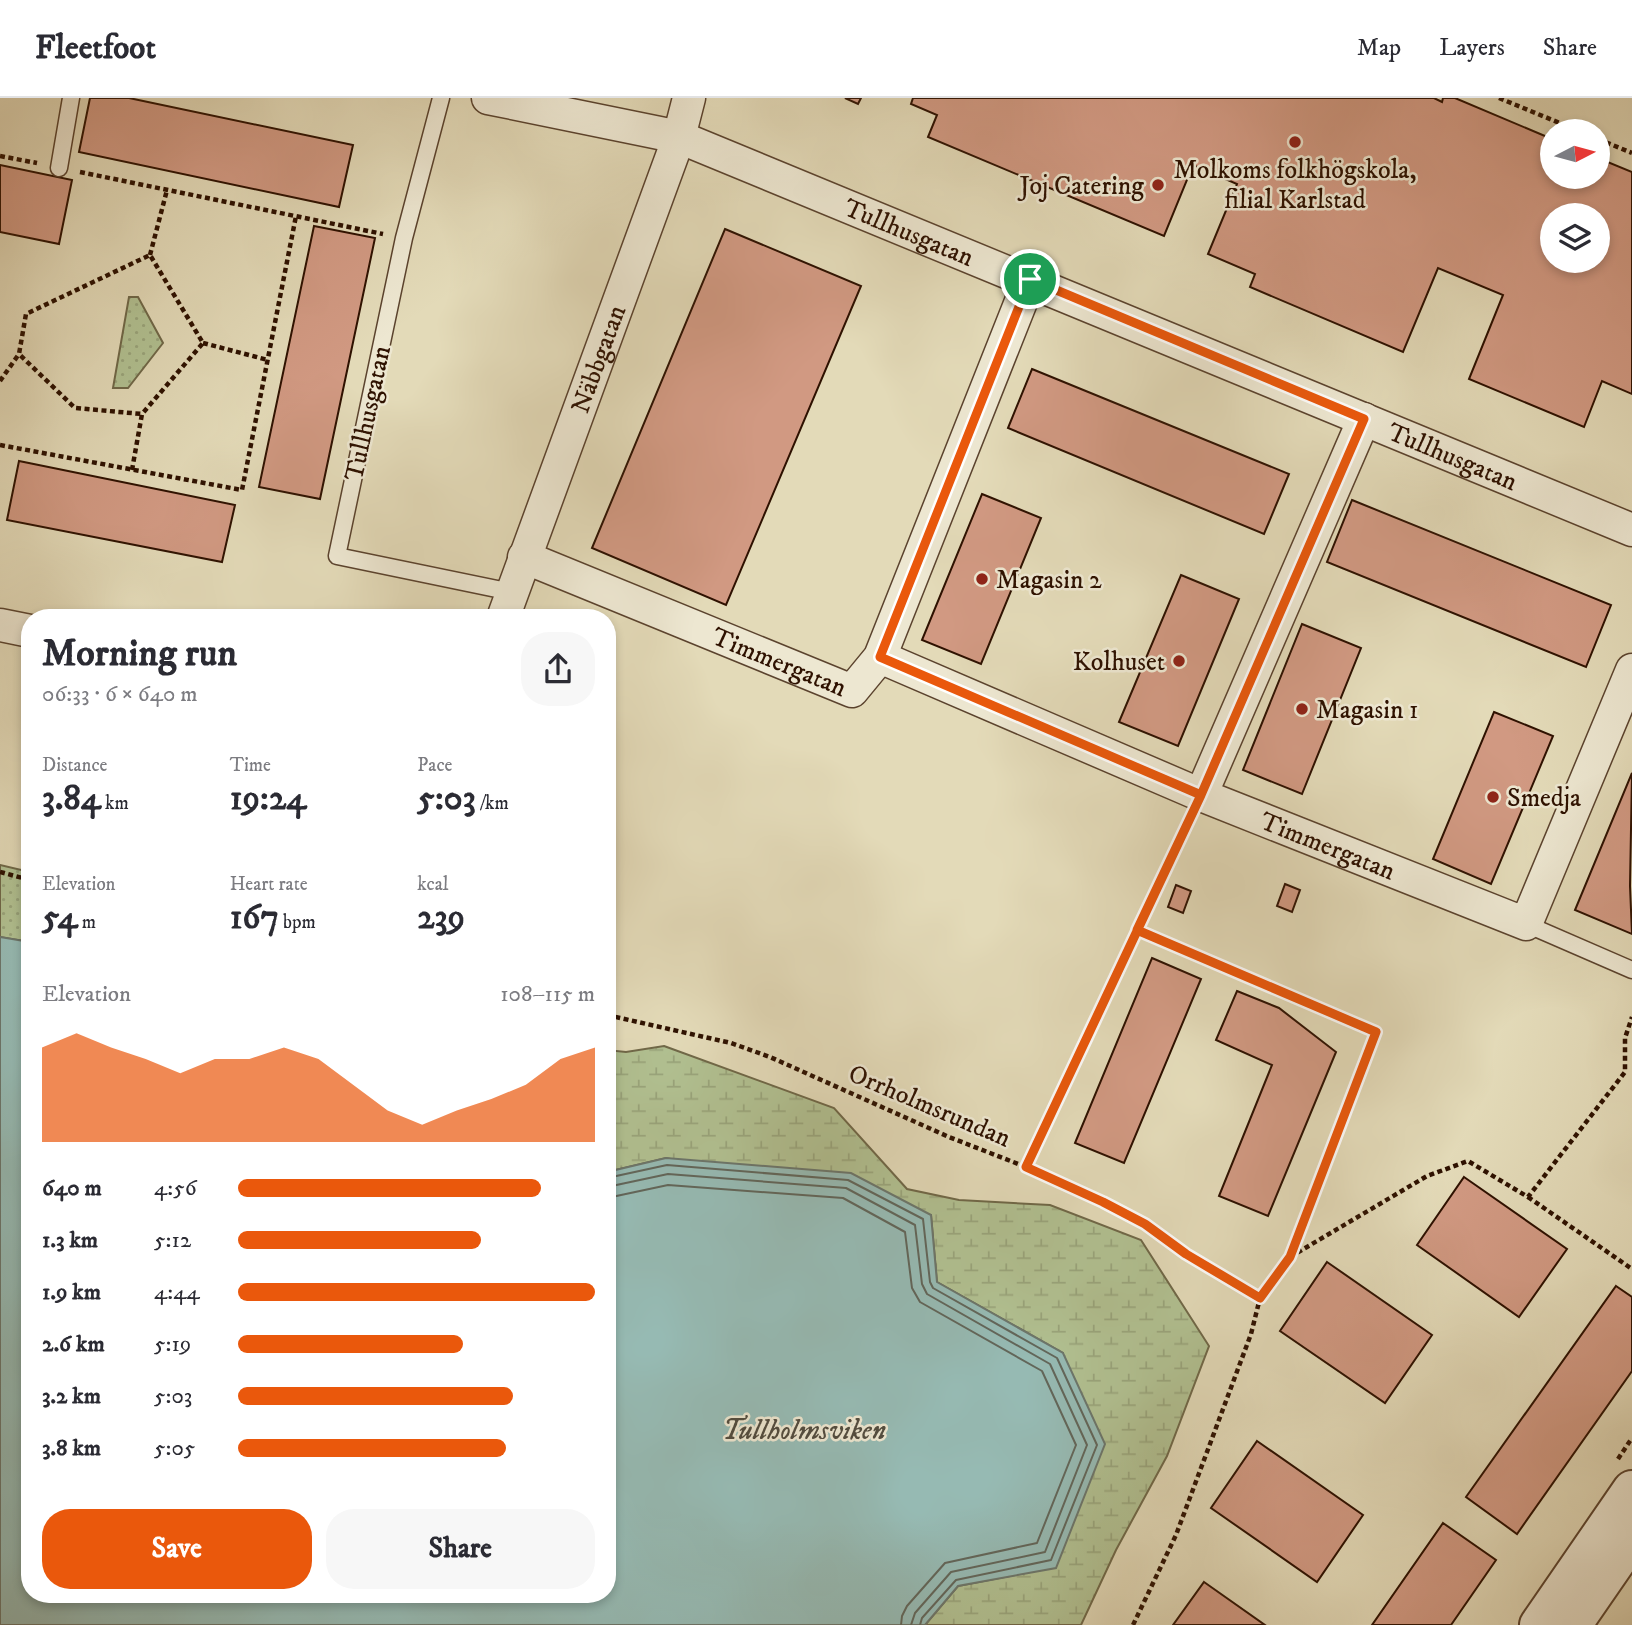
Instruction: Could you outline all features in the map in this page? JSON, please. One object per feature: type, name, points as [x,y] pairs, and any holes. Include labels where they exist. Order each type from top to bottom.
[{"type":"street","name":"Tullhusgatan","points":[[488,98],[679,136],[1632,530]]},
{"type":"street","name":"Näbbgatan","points":[[507,605],[679,136],[689,98]]},
{"type":"street","points":[[880,657],[1030,279]]},
{"type":"street","points":[[1201,795],[1364,419]]},
{"type":"street","name":"Timmergatan","points":[[524,557],[852,691],[880,657],[1201,795],[1526,924]]},
{"type":"street","points":[[0,625],[21,629]]},
{"type":"street","points":[[1526,924],[1632,670]]},
{"type":"street","points":[[1539,1625],[1632,1490]]},
{"type":"street","points":[[1572,1625],[1632,1538]]},
{"type":"lane","points":[[59,168],[71,98]]},
{"type":"lane","name":"Tullhusgatan","points":[[440,98],[404,238],[337,556],[507,605]]},
{"type":"lane","points":[[1526,924],[1632,970]]},
{"type":"path","points":[[1499,98],[1550,119]]},
{"type":"path","points":[[1610,144],[1632,153]]},
{"type":"path","points":[[0,156],[404,238]]},
{"type":"path","points":[[167,190],[150,255],[203,343],[268,360]]},
{"type":"path","points":[[0,446],[242,491],[296,216]]},
{"type":"path","points":[[0,380],[19,354],[26,314],[150,255]]},
{"type":"path","points":[[132,470],[142,414],[203,343]]},
{"type":"path","points":[[19,354],[75,408],[142,414]]},
{"type":"path","points":[[1026,1167],[1201,795]]},
{"type":"path","points":[[0,872],[21,878]]},
{"type":"path","points":[[1133,1625],[1176,1535],[1251,1334],[1260,1298],[1290,1257],[1376,1032],[1137,930]]},
{"type":"path","name":"Orrholmsrundan","points":[[616,1017],[731,1043],[757,1052],[950,1137],[1026,1167],[1145,1224],[1186,1254],[1260,1298]]},
{"type":"path","points":[[1528,1197],[1625,1072],[1625,1038],[1632,1017]]},
{"type":"path","points":[[1290,1257],[1427,1176],[1468,1161],[1528,1197],[1632,1269]]},
{"type":"green space","points":[[129,297],[138,297],[163,343],[128,388],[113,388]]},
{"type":"green space","points":[[0,865],[21,870],[21,940],[0,937]]},
{"type":"green space","points":[[664,1046],[834,1108],[907,1189],[959,1200],[1050,1205],[1141,1240],[1209,1346],[1167,1456],[1116,1550],[1081,1625],[925,1625],[958,1586],[1056,1567],[1063,1353],[937,1282],[931,1215],[666,1158],[616,1170],[616,1051]]},
{"type":"water","name":"Tullholmsviken","points":[[0,937],[21,940],[21,1603],[616,1603],[616,1170],[666,1158],[851,1173],[931,1215],[937,1282],[1063,1353],[1105,1444],[1056,1568],[958,1586],[925,1625],[0,1625]]},
{"type":"building","points":[[90,98],[129,98],[353,145],[339,207],[79,152]]},
{"type":"building","points":[[845,98],[861,98],[858,104]]},
{"type":"building","points":[[913,98],[1434,98],[1442,102],[1443,98],[1455,98],[1540,134],[1540,189],[1610,189],[1610,163],[1632,172],[1632,394],[1602,381],[1584,427],[1469,379],[1503,295],[1438,268],[1403,352],[1250,287],[1255,274],[1208,254],[1237,184],[1193,165],[1164,236],[928,137],[937,115],[911,104]]},
{"type":"building","points":[[0,165],[72,180],[59,244],[0,232]]},
{"type":"building","points":[[314,226],[375,238],[320,499],[259,487]]},
{"type":"building","points":[[725,229],[861,286],[726,605],[592,548]]},
{"type":"building","points":[[1032,369],[1289,474],[1264,534],[1008,428]]},
{"type":"building","points":[[19,461],[235,505],[222,562],[7,520]]},
{"type":"building","name":"Magasin 2","points":[[982,494],[1041,518],[981,664],[922,640]]},
{"type":"building","points":[[1352,500],[1611,605],[1586,667],[1327,562]]},
{"type":"building","name":"Kolhuset","points":[[1181,575],[1239,599],[1178,746],[1119,722]]},
{"type":"building","name":"Magasin 1","points":[[1302,624],[1361,648],[1302,794],[1243,770]]},
{"type":"building","name":"Smedja","points":[[1494,712],[1553,736],[1491,884],[1433,859]]},
{"type":"building","points":[[1632,773],[1630,886],[1632,934],[1575,910]]},
{"type":"building","points":[[1285,884],[1300,890],[1292,912],[1277,906]]},
{"type":"building","points":[[1176,885],[1191,891],[1183,913],[1168,907]]},
{"type":"building","points":[[1152,958],[1201,979],[1124,1163],[1075,1143]]},
{"type":"building","points":[[1237,991],[1279,1008],[1336,1052],[1268,1216],[1219,1196],[1272,1065],[1216,1040]]},
{"type":"building","points":[[1464,1177],[1567,1249],[1519,1317],[1417,1245]]},
{"type":"building","points":[[1327,1262],[1432,1335],[1385,1403],[1280,1331]]},
{"type":"building","points":[[1616,1286],[1632,1297],[1632,1371],[1517,1534],[1466,1497]]},
{"type":"building","points":[[1257,1441],[1363,1515],[1317,1582],[1211,1508]]},
{"type":"building","points":[[1443,1523],[1496,1560],[1451,1625],[1372,1625]]},
{"type":"building","points":[[1204,1582],[1265,1625],[1173,1625]]},
{"type":"place","name":"Molkoms folkhögskola, filial Karlstad","points":[[1295,142]]},
{"type":"place","name":"Joj Catering","points":[[1158,185]]},
{"type":"place","name":"Magasin 2","points":[[982,579]]},
{"type":"place","name":"Kolhuset","points":[[1179,661]]},
{"type":"place","name":"Magasin 1","points":[[1302,709]]},
{"type":"place","name":"Smedja","points":[[1493,797]]},
{"type":"route","points":[[1030,279],[880,657],[1201,795],[1026,1167],[1145,1224],[1186,1254],[1260,1298],[1290,1257],[1376,1032],[1137,930],[1201,795],[1364,419],[1030,279]]}]
